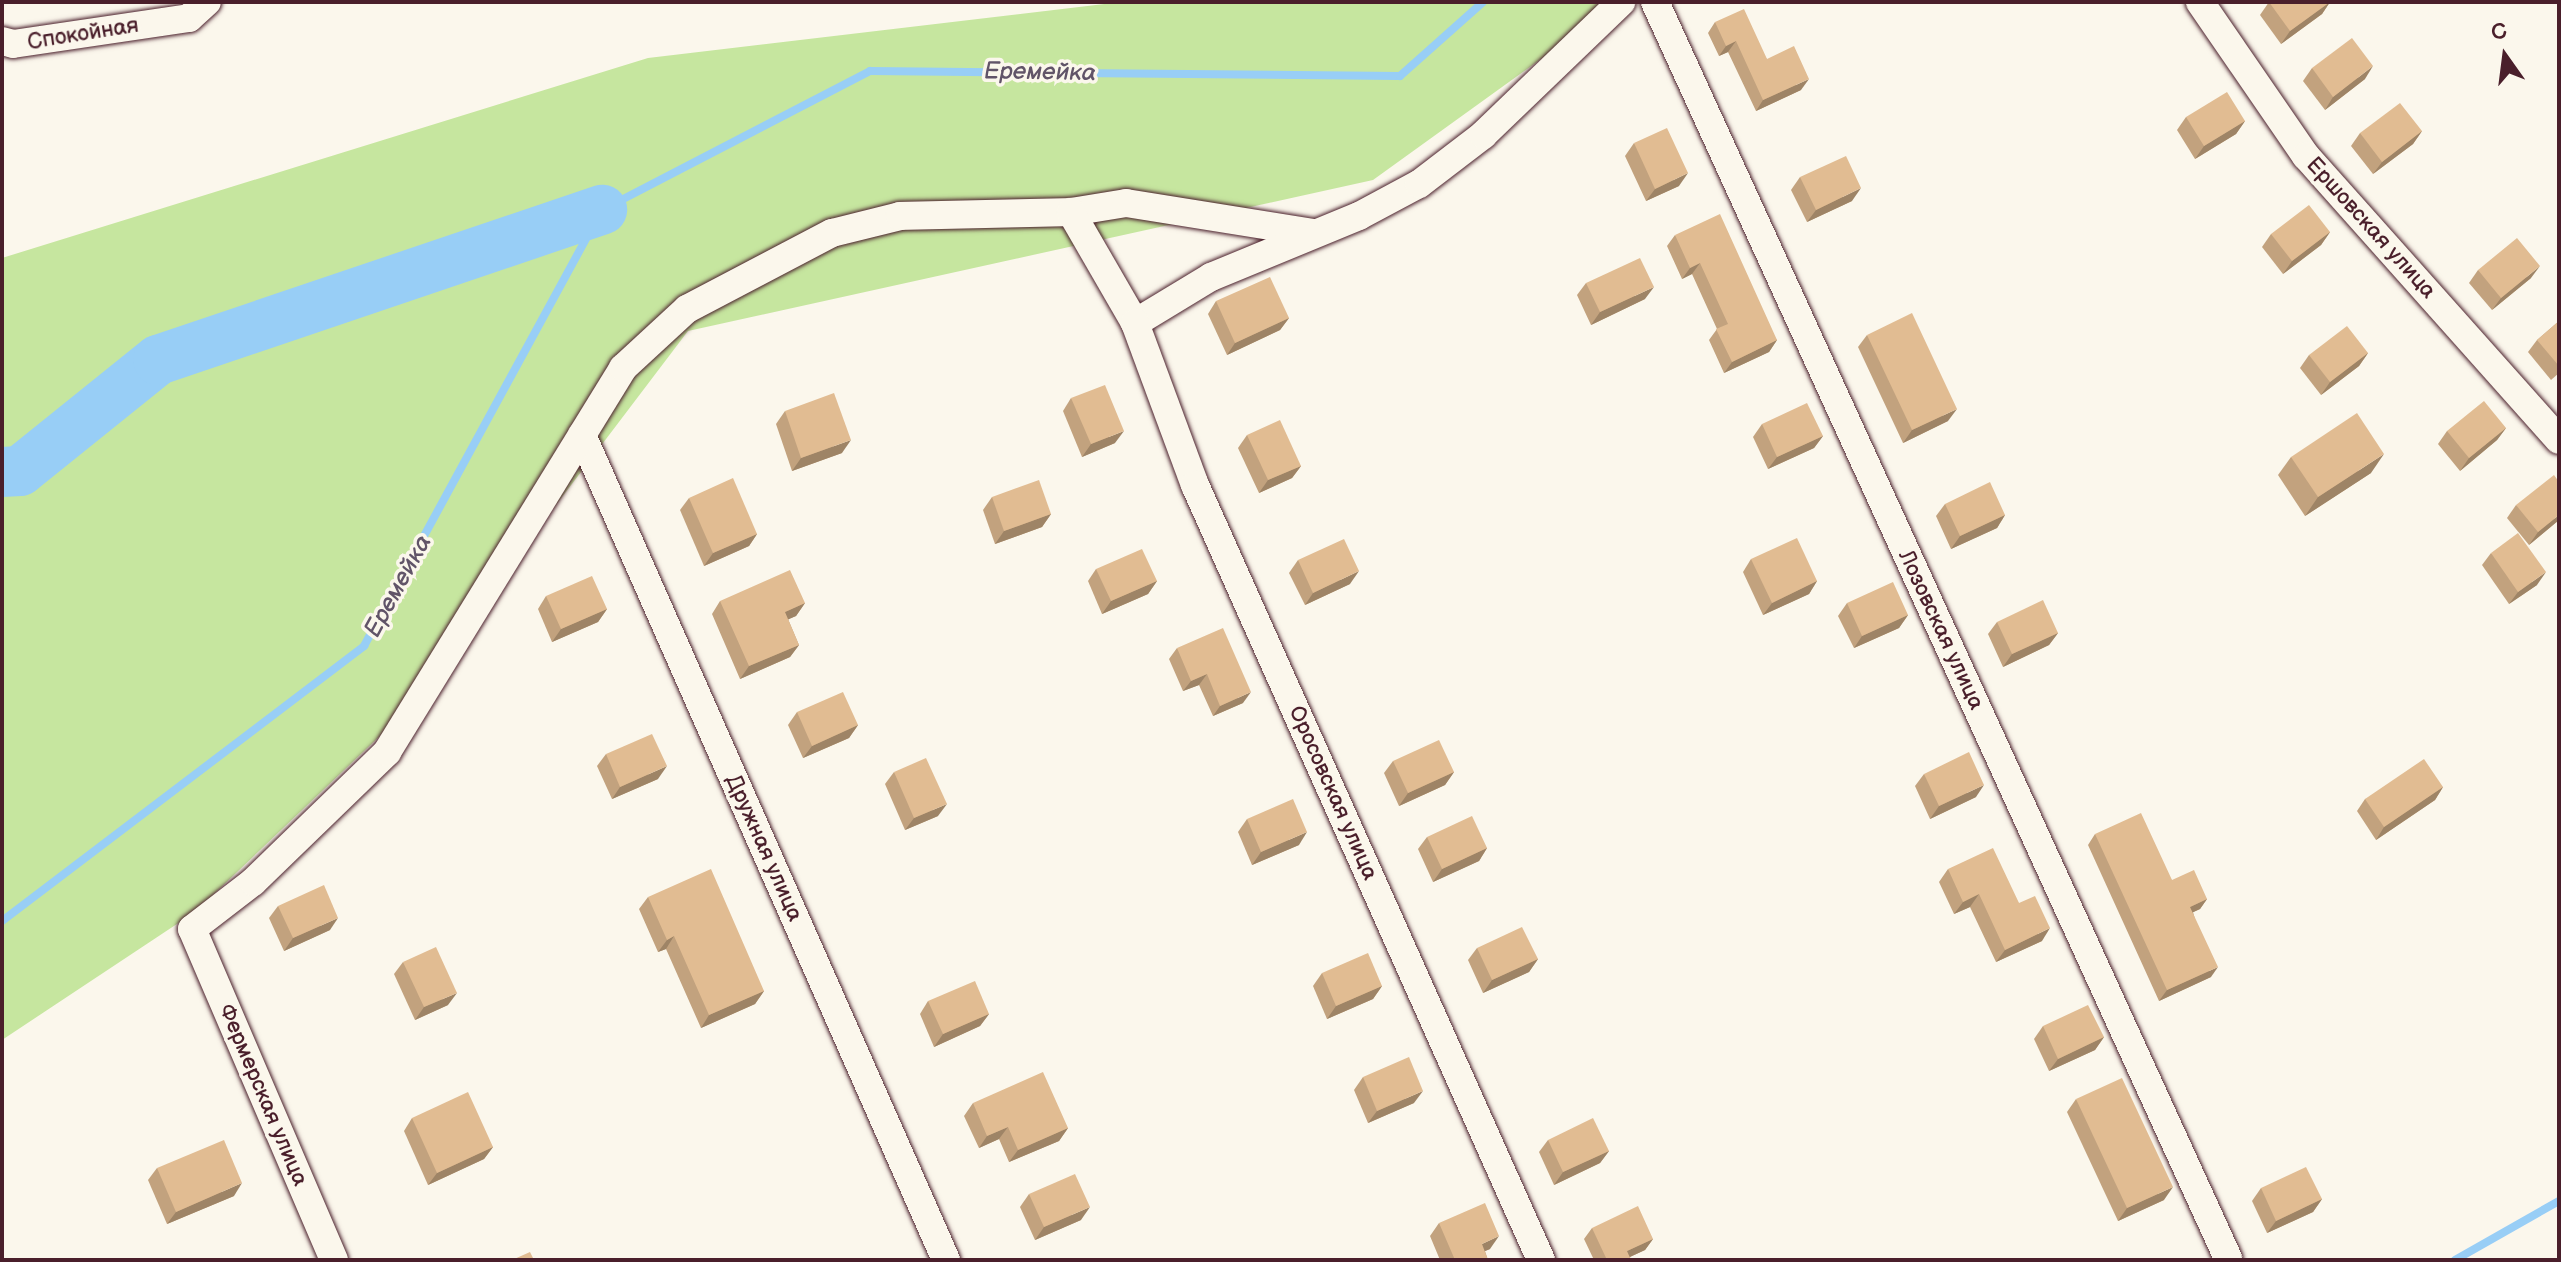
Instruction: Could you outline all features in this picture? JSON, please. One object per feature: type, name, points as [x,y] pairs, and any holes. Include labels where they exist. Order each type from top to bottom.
[{"type":"street","name":"Спокойная","points":[[2,41],[13,44],[189,18],[207,2]]},
{"type":"street","points":[[1135,323],[1211,277],[1419,184],[1483,135],[1621,2]]},
{"type":"street","name":"Лозовская улица","points":[[1655,2],[2228,1258]]},
{"type":"street","name":"Ершовская улица","points":[[2200,2],[2306,156],[2559,440]]},
{"type":"street","points":[[582,435],[623,368],[687,309],[832,233],[900,216],[1071,212],[1126,203],[1315,233]]},
{"type":"street","name":"Оросовская улица","points":[[1071,212],[1135,323],[1195,485],[1541,1260]]},
{"type":"street","name":"Фермерская улица","points":[[334,1260],[192,929],[253,882],[387,752],[582,435]]},
{"type":"street","name":"Дружная улица","points":[[582,435],[946,1260]]},
{"type":"green space","points":[[1121,2],[1620,2],[1373,180],[688,331],[383,733],[195,912],[2,1040],[2,258],[648,58]]},
{"type":"building","points":[[2269,2],[2330,2],[2290,31]]},
{"type":"building","points":[[1744,9],[1767,59],[1794,46],[1809,79],[1763,100],[1736,41],[1726,46],[1715,22]]},
{"type":"building","points":[[2352,38],[2373,66],[2333,97],[2312,68]]},
{"type":"building","points":[[2227,92],[2245,121],[2204,146],[2186,117]]},
{"type":"building","points":[[2400,103],[2422,131],[2382,162],[2360,133]]},
{"type":"building","points":[[1667,128],[1688,173],[1655,189],[1634,143]]},
{"type":"building","points":[[1846,156],[1861,188],[1816,210],[1800,177]]},
{"type":"building","points":[[2309,205],[2330,232],[2292,261],[2271,234]]},
{"type":"building","points":[[1720,214],[1777,340],[1732,362],[1716,329],[1728,324],[1700,263],[1690,268],[1675,235]]},
{"type":"building","points":[[2517,238],[2540,266],[2501,298],[2478,270]]},
{"type":"building","points":[[1640,258],[1654,287],[1600,312],[1586,283]]},
{"type":"building","points":[[1270,277],[1289,318],[1235,343],[1216,301]]},
{"type":"building","points":[[1912,313],[1957,409],[1912,430],[1867,335]]},
{"type":"building","points":[[2559,321],[2559,366],[2537,340]]},
{"type":"building","points":[[2347,326],[2368,353],[2330,382],[2309,355]]},
{"type":"building","points":[[1105,385],[1124,431],[1091,444],[1071,398]]},
{"type":"building","points":[[834,393],[851,440],[801,458],[785,411]]},
{"type":"building","points":[[2484,401],[2506,428],[2469,458],[2447,431]]},
{"type":"building","points":[[1807,403],[1823,436],[1777,457],[1762,424]]},
{"type":"building","points":[[2357,413],[2384,454],[2318,497],[2291,457]]},
{"type":"building","points":[[1280,420],[1301,466],[1268,480],[1247,435]]},
{"type":"building","points":[[2554,475],[2559,482],[2559,515],[2538,532],[2516,505]]},
{"type":"building","points":[[733,478],[757,534],[713,553],[689,498]]},
{"type":"building","points":[[1039,480],[1051,514],[1004,531],[992,497]]},
{"type":"building","points":[[1990,482],[2005,515],[1960,536],[1945,504]]},
{"type":"building","points":[[2518,533],[2546,572],[2518,592],[2491,553]]},
{"type":"building","points":[[1797,538],[1817,581],[1772,603],[1751,559]]},
{"type":"building","points":[[1344,539],[1359,571],[1313,593],[1298,560]]},
{"type":"building","points":[[1142,549],[1157,581],[1111,601],[1096,569]]},
{"type":"building","points":[[790,570],[805,603],[785,612],[799,645],[749,666],[720,601]]},
{"type":"building","points":[[592,576],[607,609],[561,629],[546,596]]},
{"type":"building","points":[[1893,582],[1908,615],[1862,636],[1847,603]]},
{"type":"building","points":[[2043,600],[2058,633],[2012,654],[1997,622]]},
{"type":"building","points":[[1223,628],[1251,692],[1220,706],[1207,674],[1191,681],[1177,648]]},
{"type":"building","points":[[843,692],[858,725],[812,746],[797,712]]},
{"type":"building","points":[[652,734],[667,766],[620,787],[606,754]]},
{"type":"building","points":[[1439,740],[1454,772],[1408,793],[1393,761]]},
{"type":"building","points":[[1969,752],[1984,785],[1939,806],[1924,774]]},
{"type":"building","points":[[926,758],[947,804],[914,818],[894,772]]},
{"type":"building","points":[[2424,759],[2443,787],[2384,827],[2365,799]]},
{"type":"building","points":[[1293,799],[1307,832],[1261,852],[1247,819]]},
{"type":"building","points":[[2141,813],[2172,880],[2194,870],[2207,899],[2190,907],[2218,967],[2167,990],[2095,834]]},
{"type":"building","points":[[1472,816],[1487,848],[1442,869],[1427,837]]},
{"type":"building","points":[[1993,848],[2019,903],[2035,896],[2050,928],[2005,950],[1979,894],[1963,902],[1948,869]]},
{"type":"building","points":[[711,869],[764,991],[709,1015],[674,936],[667,940],[648,897]]},
{"type":"building","points":[[324,885],[338,918],[293,938],[278,906]]},
{"type":"building","points":[[1522,927],[1538,959],[1492,980],[1477,948]]},
{"type":"building","points":[[436,947],[457,993],[424,1007],[403,962]]},
{"type":"building","points":[[1368,953],[1382,986],[1336,1006],[1322,973]]},
{"type":"building","points":[[975,981],[989,1014],[943,1034],[928,1001]]},
{"type":"building","points":[[2088,1005],[2104,1037],[2058,1059],[2043,1026]]},
{"type":"building","points":[[1409,1057],[1423,1091],[1377,1111],[1363,1077]]},
{"type":"building","points":[[1043,1072],[1068,1128],[1018,1150],[1008,1127],[987,1136],[973,1103]]},
{"type":"building","points":[[2122,1078],[2173,1187],[2127,1208],[2076,1099]]},
{"type":"building","points":[[468,1092],[493,1147],[437,1173],[412,1118]]},
{"type":"building","points":[[1593,1118],[1609,1151],[1563,1172],[1548,1140]]},
{"type":"building","points":[[224,1140],[242,1183],[176,1212],[157,1168]]},
{"type":"building","points":[[2306,1167],[2322,1199],[2276,1221],[2261,1188]]},
{"type":"building","points":[[1075,1174],[1090,1207],[1044,1227],[1029,1194]]},
{"type":"building","points":[[1485,1203],[1499,1236],[1482,1244],[1488,1260],[1455,1260],[1439,1223]]},
{"type":"building","points":[[1638,1206],[1653,1239],[1627,1251],[1631,1260],[1607,1260],[1592,1228]]},
{"type":"building","points":[[530,1252],[534,1260],[512,1260]]},
{"type":"waterway","name":"Еремейка","points":[[2,921],[364,646],[602,210],[870,71],[1400,76],[1483,2]]},
{"type":"waterway","name":"Еремейка","points":[[2,472],[20,471],[158,360],[602,210]]},
{"type":"waterway","points":[[2455,1260],[2559,1201]]}]
